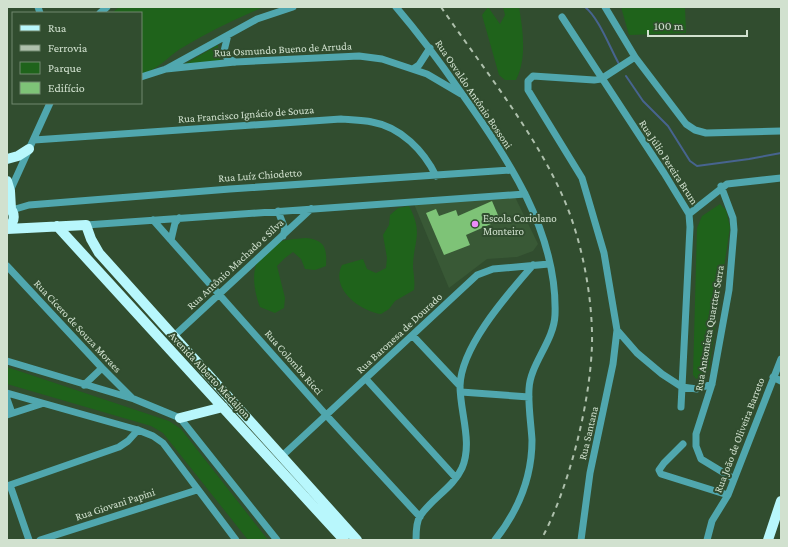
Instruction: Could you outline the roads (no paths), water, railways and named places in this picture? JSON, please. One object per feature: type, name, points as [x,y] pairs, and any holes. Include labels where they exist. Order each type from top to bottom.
[{"type":"main road","points":[[7,159],[18,156],[31,144]]},
{"type":"main road","points":[[7,228],[10,225],[11,211],[9,186]]},
{"type":"main road","points":[[11,211],[23,226],[29,228]]},
{"type":"main road","points":[[7,228],[86,224]]},
{"type":"main road","name":"Avenida Alberto Medaljon","points":[[86,224],[91,239],[99,253],[357,540]]},
{"type":"main road","name":"Avenida Alberto Medaljon","points":[[57,226],[344,540]]},
{"type":"main road","points":[[180,418],[223,407]]},
{"type":"main road","points":[[768,540],[781,501]]},
{"type":"street","points":[[142,77],[166,69],[257,19],[293,7]]},
{"type":"street","name":"Rua Osvaldo Antônio Bossoni","points":[[396,7],[430,48],[497,144],[525,194],[543,239],[553,284],[555,317],[549,336],[530,380],[529,397],[532,441],[529,472],[516,509],[495,540]]},
{"type":"street","points":[[605,7],[635,57],[686,124],[694,130],[706,134],[781,131]]},
{"type":"street","name":"Rua Júlio Pereira Brum","points":[[562,17],[601,79],[664,173],[689,214],[690,227],[681,407]]},
{"type":"street","points":[[228,34],[224,51],[227,58],[235,62]]},
{"type":"street","points":[[413,69],[419,65],[430,48]]},
{"type":"street","name":"Rua Osmundo Bueno de Arruda","points":[[166,69],[235,62],[359,56],[382,59],[427,74],[464,97]]},
{"type":"street","points":[[601,79],[635,57]]},
{"type":"street","name":"Rua Santana","points":[[581,540],[590,473],[613,364],[617,330],[604,253],[582,178],[528,90],[528,84],[530,78],[536,75],[594,80],[601,79]]},
{"type":"street","points":[[9,186],[50,104]]},
{"type":"street","name":"Rua Francisco Ignácio de Souza","points":[[31,144],[341,118],[372,122],[397,132],[421,151],[429,161],[436,176]]},
{"type":"street","name":"Rua Luíz Chiodetto","points":[[11,211],[30,205],[230,189],[511,170]]},
{"type":"street","points":[[689,214],[722,186],[732,182],[781,178]]},
{"type":"street","name":"Rua Antonieta Quartter Serra","points":[[722,186],[733,218],[734,230],[729,290],[712,384],[696,434],[696,446],[701,459],[734,479]]},
{"type":"street","points":[[86,224],[525,194]]},
{"type":"street","name":"Rua Antônio Machado e Silva","points":[[174,336],[311,209]]},
{"type":"street","points":[[278,211],[285,229],[283,236]]},
{"type":"street","points":[[171,240],[175,223],[179,218]]},
{"type":"street","name":"Rua Colomba Ricci","points":[[153,220],[327,416],[420,517]]},
{"type":"street","name":"Rua Baronesa de Dourado","points":[[281,457],[327,416],[477,275],[493,269],[549,264]]},
{"type":"street","points":[[416,540],[420,517],[456,478],[462,467],[466,450],[461,389],[468,358],[479,334],[533,265]]},
{"type":"street","name":"Rua Cícero de Souza Moraes","points":[[7,266],[102,368],[134,399]]},
{"type":"street","points":[[617,330],[637,353],[662,374],[682,387],[697,388],[712,384]]},
{"type":"street","points":[[412,336],[461,389],[529,397]]},
{"type":"street","name":"Rua João de Oliveira Barreto","points":[[707,540],[712,521],[728,495],[781,359]]},
{"type":"street","points":[[7,361],[134,399],[180,418],[277,540]]},
{"type":"street","points":[[84,385],[102,368]]},
{"type":"street","points":[[773,377],[781,381]]},
{"type":"street","points":[[366,379],[456,478]]},
{"type":"street","points":[[7,393],[41,404],[138,430],[153,436],[163,443],[236,540]]},
{"type":"street","points":[[7,399],[9,414],[41,404]]},
{"type":"street","points":[[29,540],[9,485],[119,447],[128,441],[138,430]]},
{"type":"street","points":[[683,444],[664,463],[659,470],[661,474],[728,495]]},
{"type":"street","name":"Rua Giovani Papini","points":[[40,540],[197,490]]},
{"type":"waterway","points":[[585,7],[600,26],[619,64]]},
{"type":"waterway","points":[[626,76],[643,101],[668,126],[690,161],[697,166],[781,153]]},
{"type":"railway","points":[[441,7],[506,100],[551,172],[570,214],[581,250],[585,270],[591,308],[592,327],[592,345],[587,393],[569,471],[551,519],[541,540]]},
{"type":"place","name":"Escola Coriolano Monteiro","points":[[475,224]]}]
